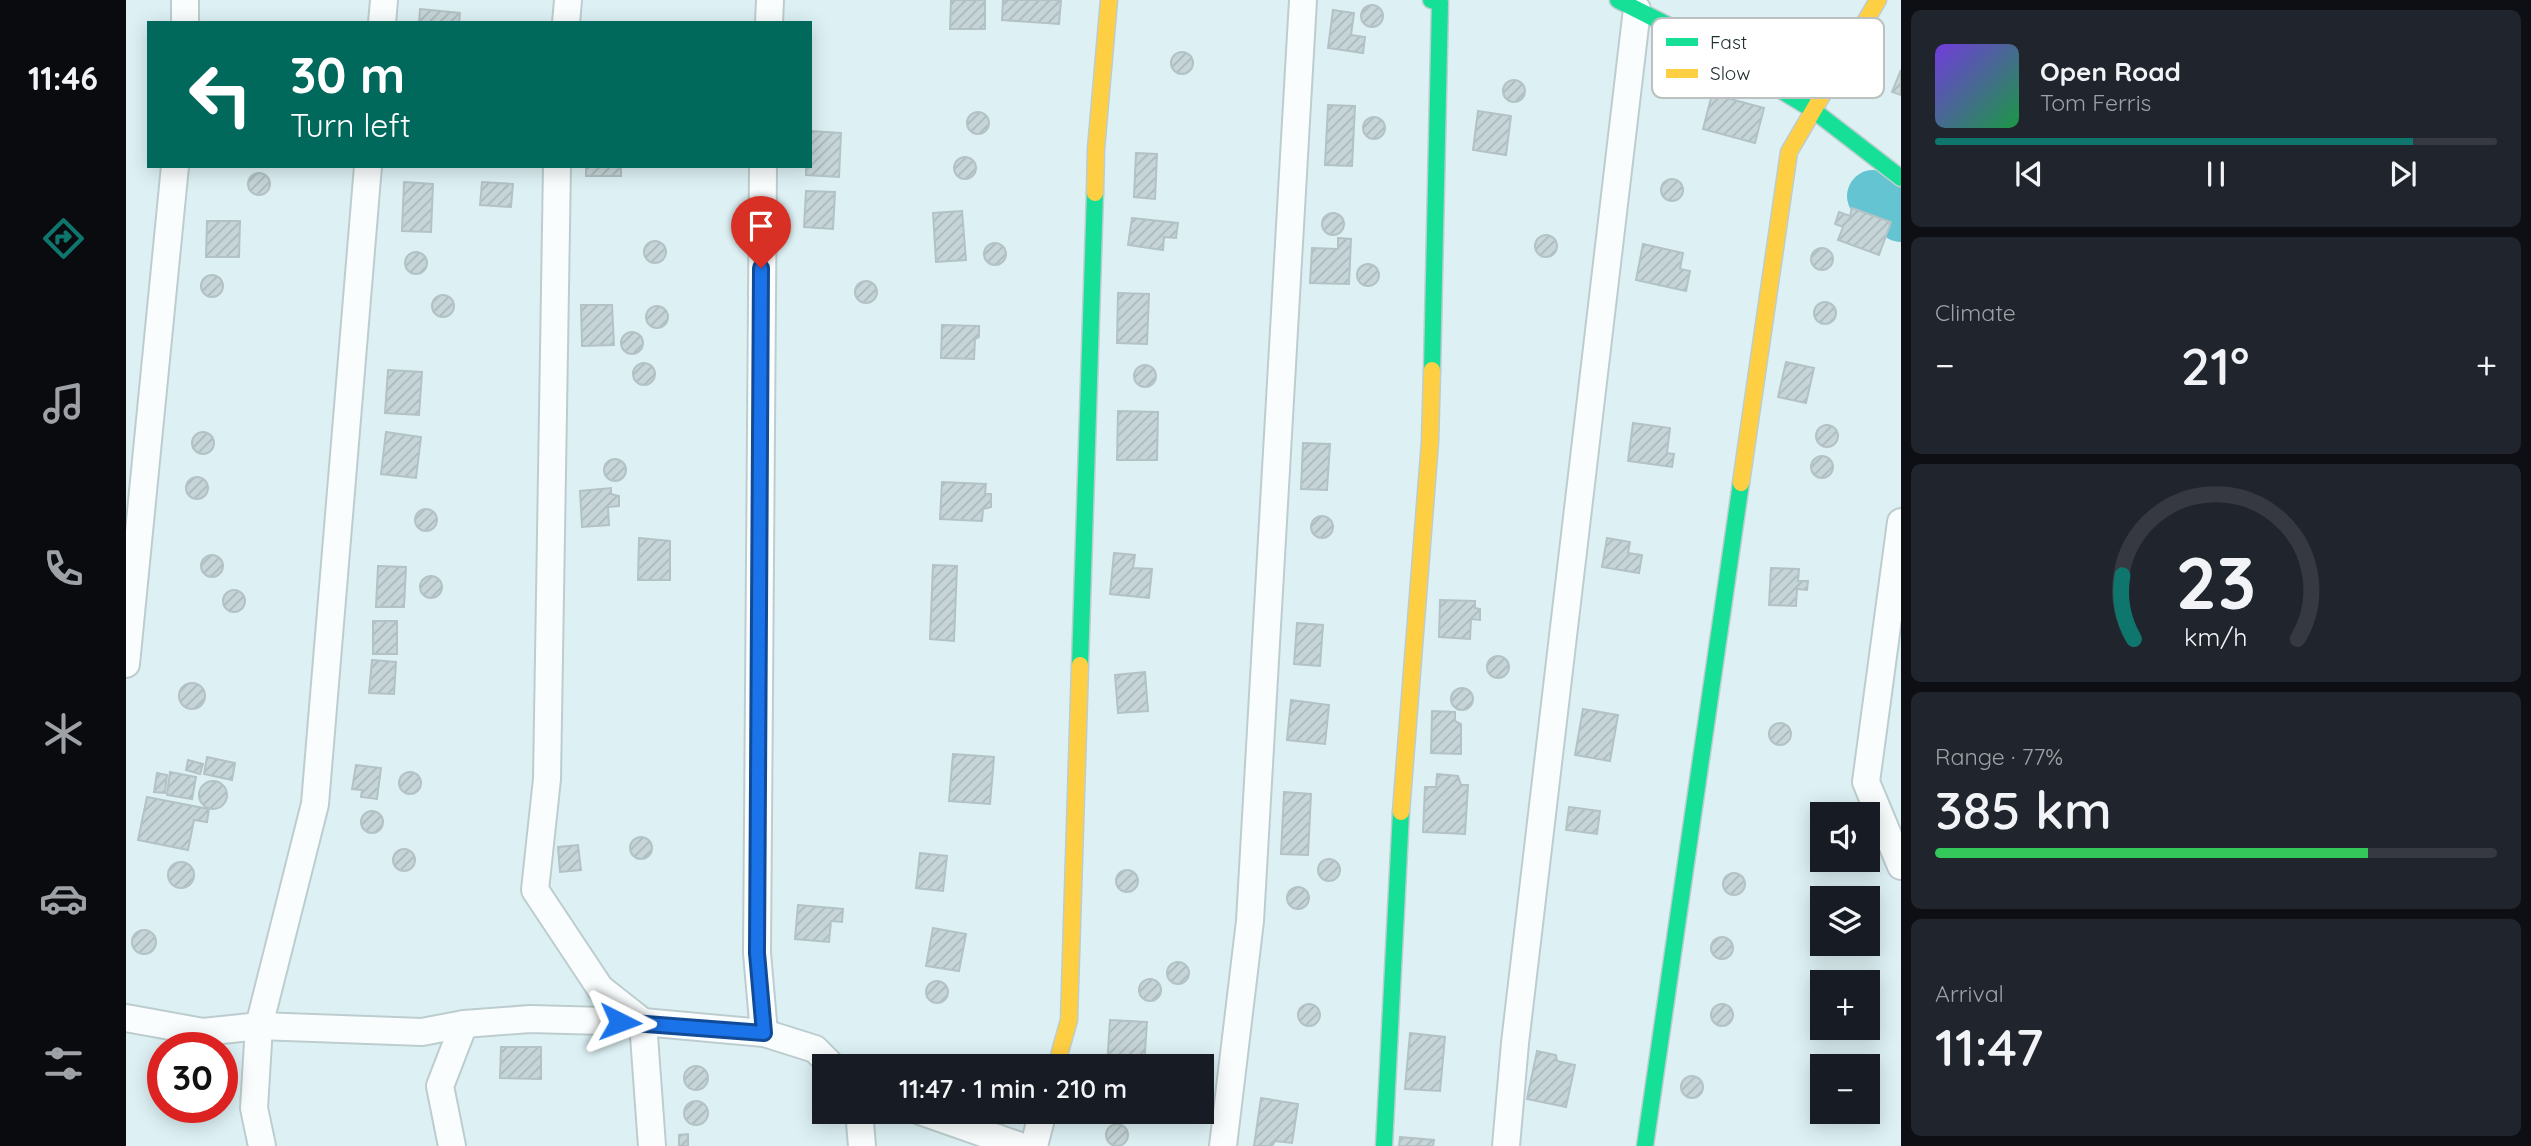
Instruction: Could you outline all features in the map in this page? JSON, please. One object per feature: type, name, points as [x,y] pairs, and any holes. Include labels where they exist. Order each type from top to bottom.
[{"type":"street","points":[[185,0],[185,21]]},
{"type":"street","points":[[382,21],[384,0]]},
{"type":"street","points":[[566,21],[568,0]]},
{"type":"street","points":[[769,21],[770,0]]},
{"type":"street","points":[[1059,1054],[1069,1020],[1096,149],[1109,0]]},
{"type":"street","points":[[1223,1146],[1250,920],[1303,0]]},
{"type":"street","points":[[1384,1146],[1402,793],[1430,442],[1440,3],[1431,0]]},
{"type":"street","points":[[1867,18],[1878,0]]},
{"type":"street","points":[[1506,1146],[1627,4],[1654,18]]},
{"type":"street","points":[[1793,98],[1813,110],[1901,178]]},
{"type":"street","points":[[1645,1146],[1789,152],[1820,98]]},
{"type":"street","points":[[126,664],[175,168]]},
{"type":"street","points":[[262,1146],[254,1108],[259,1026],[315,804],[368,168]]},
{"type":"street","points":[[557,168],[547,779],[535,890],[600,988],[643,1022],[652,1146]]},
{"type":"street","points":[[763,168],[757,953],[764,1033]]},
{"type":"street","points":[[1901,522],[1896,592],[1866,782],[1901,866]]},
{"type":"street","points":[[126,1018],[202,1032],[259,1026],[422,1032],[464,1024],[530,1019],[643,1022],[764,1033],[815,1049],[820,1054]]},
{"type":"street","points":[[452,1146],[440,1086],[464,1024]]},
{"type":"street","points":[[860,1124],[862,1146]]},
{"type":"street","points":[[957,1124],[1020,1146]]},
{"type":"street","points":[[1034,1146],[1040,1124]]},
{"type":"building","points":[[951,0],[985,0],[985,29],[950,29]]},
{"type":"building","points":[[1003,0],[1061,0],[1059,24],[1002,20]]},
{"type":"building","points":[[1372,5],[1380,8],[1383,16],[1380,24],[1372,27],[1364,24],[1361,16],[1364,8]]},
{"type":"building","points":[[420,9],[460,13],[459,21],[419,21]]},
{"type":"building","points":[[1333,10],[1354,13],[1351,35],[1365,37],[1363,53],[1328,48]]},
{"type":"building","points":[[1182,52],[1190,55],[1193,63],[1190,71],[1182,74],[1174,71],[1171,63],[1174,55]]},
{"type":"building","points":[[1901,70],[1901,95],[1892,92]]},
{"type":"building","points":[[1514,80],[1522,83],[1525,91],[1522,99],[1514,102],[1506,99],[1503,91],[1506,83]]},
{"type":"building","points":[[1711,98],[1727,98],[1764,108],[1755,143],[1703,129]]},
{"type":"building","points":[[1328,105],[1355,106],[1352,166],[1325,165]]},
{"type":"building","points":[[1478,111],[1511,116],[1506,155],[1473,150]]},
{"type":"building","points":[[978,112],[986,115],[989,123],[986,131],[978,134],[970,131],[967,123],[970,115]]},
{"type":"building","points":[[1374,117],[1382,120],[1385,128],[1382,136],[1374,139],[1366,136],[1363,128],[1366,120]]},
{"type":"building","points":[[812,131],[841,133],[839,177],[806,175],[806,168],[812,168]]},
{"type":"building","points":[[1136,153],[1157,154],[1155,199],[1134,197]]},
{"type":"building","points":[[965,157],[973,160],[976,168],[973,176],[965,179],[957,176],[954,168],[957,160]]},
{"type":"building","points":[[586,168],[621,168],[621,176],[586,176]]},
{"type":"building","points":[[259,173],[267,176],[270,184],[267,192],[259,195],[251,192],[248,184],[251,176]]},
{"type":"building","points":[[1672,179],[1680,182],[1683,190],[1680,198],[1672,201],[1664,198],[1661,190],[1664,182]]},
{"type":"building","points":[[404,182],[433,184],[431,232],[402,231]]},
{"type":"building","points":[[482,182],[513,184],[511,207],[480,205]]},
{"type":"building","points":[[806,191],[835,192],[833,229],[804,227]]},
{"type":"building","points":[[1852,208],[1891,222],[1879,255],[1838,240],[1843,227],[1835,224],[1839,212],[1850,216]]},
{"type":"building","points":[[962,211],[966,260],[936,262],[933,213]]},
{"type":"building","points":[[1333,213],[1341,216],[1344,224],[1341,232],[1333,235],[1325,232],[1322,224],[1325,216]]},
{"type":"building","points":[[1132,218],[1178,223],[1176,238],[1164,237],[1163,250],[1128,245]]},
{"type":"building","points":[[207,221],[240,221],[239,257],[206,257]]},
{"type":"building","points":[[1546,235],[1554,238],[1557,246],[1554,254],[1546,257],[1538,254],[1535,246],[1538,238]]},
{"type":"building","points":[[1338,238],[1351,239],[1349,284],[1310,283],[1312,248],[1338,249]]},
{"type":"building","points":[[655,241],[663,244],[666,252],[663,260],[655,263],[647,260],[644,252],[647,244]]},
{"type":"building","points":[[995,243],[1003,246],[1006,254],[1003,262],[995,265],[987,262],[984,254],[987,246]]},
{"type":"building","points":[[1643,244],[1683,253],[1680,269],[1690,271],[1686,291],[1636,280]]},
{"type":"building","points":[[1822,248],[1830,251],[1833,259],[1830,267],[1822,270],[1814,267],[1811,259],[1814,251]]},
{"type":"building","points":[[416,252],[424,255],[427,263],[424,271],[416,274],[408,271],[405,263],[408,255]]},
{"type":"building","points":[[1368,264],[1376,267],[1379,275],[1376,283],[1368,286],[1360,283],[1357,275],[1360,267]]},
{"type":"building","points":[[212,275],[220,278],[223,286],[220,294],[212,297],[204,294],[201,286],[204,278]]},
{"type":"building","points":[[866,281],[874,284],[877,292],[874,300],[866,303],[858,300],[855,292],[858,284]]},
{"type":"building","points":[[1118,293],[1149,294],[1147,344],[1117,343]]},
{"type":"building","points":[[443,295],[451,298],[454,306],[451,314],[443,317],[435,314],[432,306],[435,298]]},
{"type":"building","points":[[1825,302],[1833,305],[1836,313],[1833,321],[1825,324],[1817,321],[1814,313],[1817,305]]},
{"type":"building","points":[[581,305],[612,305],[614,345],[582,346]]},
{"type":"building","points":[[657,306],[665,309],[668,317],[665,325],[657,328],[649,325],[646,317],[649,309]]},
{"type":"building","points":[[942,325],[979,326],[974,359],[941,358]]},
{"type":"building","points":[[632,332],[640,335],[643,343],[640,351],[632,354],[624,351],[621,343],[624,335]]},
{"type":"building","points":[[1786,362],[1814,368],[1806,403],[1778,397]]},
{"type":"building","points":[[644,363],[652,366],[655,374],[652,382],[644,385],[636,382],[633,374],[636,366]]},
{"type":"building","points":[[1145,365],[1153,368],[1156,376],[1153,384],[1145,387],[1137,384],[1134,376],[1137,368]]},
{"type":"building","points":[[388,370],[422,372],[419,415],[385,413]]},
{"type":"building","points":[[1118,411],[1158,412],[1157,460],[1117,460]]},
{"type":"building","points":[[1633,423],[1670,428],[1667,453],[1674,454],[1672,467],[1628,461]]},
{"type":"building","points":[[1827,425],[1835,428],[1838,436],[1835,444],[1827,447],[1819,444],[1816,436],[1819,428]]},
{"type":"building","points":[[203,432],[211,435],[214,443],[211,451],[203,454],[195,451],[192,443],[195,435]]},
{"type":"building","points":[[386,432],[421,437],[416,478],[381,474]]},
{"type":"building","points":[[1303,443],[1330,444],[1327,490],[1301,489]]},
{"type":"building","points":[[1822,456],[1830,459],[1833,467],[1830,475],[1822,478],[1814,475],[1811,467],[1814,459]]},
{"type":"building","points":[[615,459],[623,462],[626,470],[623,478],[615,481],[607,478],[604,470],[607,462]]},
{"type":"building","points":[[197,477],[205,480],[208,488],[205,496],[197,499],[189,496],[186,488],[189,480]]},
{"type":"building","points":[[942,482],[986,484],[985,494],[991,494],[991,507],[983,509],[982,521],[940,519]]},
{"type":"building","points":[[611,488],[611,494],[619,496],[619,506],[608,507],[609,525],[582,527],[580,491]]},
{"type":"building","points":[[426,509],[434,512],[437,520],[434,528],[426,531],[418,528],[415,520],[418,512]]},
{"type":"building","points":[[1322,516],[1330,519],[1333,527],[1330,535],[1322,538],[1314,535],[1311,527],[1314,519]]},
{"type":"building","points":[[639,538],[670,541],[670,580],[638,580]]},
{"type":"building","points":[[1607,538],[1630,542],[1628,553],[1642,555],[1639,573],[1602,567]]},
{"type":"building","points":[[1114,553],[1135,555],[1133,568],[1152,569],[1149,598],[1110,594]]},
{"type":"building","points":[[212,555],[220,558],[223,566],[220,574],[212,577],[204,574],[201,566],[204,558]]},
{"type":"building","points":[[933,565],[957,566],[954,641],[930,639]]},
{"type":"building","points":[[378,566],[406,567],[404,607],[376,607]]},
{"type":"building","points":[[1771,568],[1799,569],[1798,581],[1808,581],[1807,590],[1797,589],[1796,606],[1769,605]]},
{"type":"building","points":[[431,576],[439,579],[442,587],[439,595],[431,598],[423,595],[420,587],[423,579]]},
{"type":"building","points":[[234,590],[242,593],[245,601],[242,609],[234,612],[226,609],[223,601],[226,593]]},
{"type":"building","points":[[1440,600],[1475,601],[1475,608],[1480,609],[1480,620],[1471,619],[1470,639],[1439,637]]},
{"type":"building","points":[[373,621],[397,621],[397,654],[373,654]]},
{"type":"building","points":[[1297,623],[1323,625],[1320,666],[1294,664]]},
{"type":"building","points":[[1498,656],[1506,659],[1509,667],[1506,675],[1498,678],[1490,675],[1487,667],[1490,659]]},
{"type":"building","points":[[372,660],[396,662],[394,694],[369,693]]},
{"type":"building","points":[[1145,672],[1148,711],[1118,713],[1115,675]]},
{"type":"building","points":[[192,683],[201,687],[205,696],[201,705],[192,709],[183,705],[179,696],[183,687]]},
{"type":"building","points":[[1462,688],[1470,691],[1473,699],[1470,707],[1462,710],[1454,707],[1451,699],[1454,691]]},
{"type":"building","points":[[1291,700],[1329,705],[1325,744],[1287,740]]},
{"type":"building","points":[[1583,709],[1618,715],[1610,761],[1575,755]]},
{"type":"building","points":[[1432,711],[1455,712],[1455,721],[1461,724],[1461,754],[1431,753]]},
{"type":"building","points":[[1780,723],[1788,726],[1791,734],[1788,742],[1780,745],[1772,742],[1769,734],[1772,726]]},
{"type":"building","points":[[953,754],[994,757],[990,804],[949,801]]},
{"type":"building","points":[[207,757],[235,763],[232,780],[204,774]]},
{"type":"building","points":[[188,760],[203,764],[200,774],[186,770]]},
{"type":"building","points":[[356,765],[381,768],[377,799],[361,797],[362,790],[352,789]]},
{"type":"building","points":[[170,772],[196,777],[192,799],[167,795]]},
{"type":"building","points":[[410,772],[418,775],[421,783],[418,791],[410,794],[402,791],[399,783],[402,775]]},
{"type":"building","points":[[157,773],[167,775],[165,793],[154,792]]},
{"type":"building","points":[[1437,774],[1458,776],[1461,785],[1468,785],[1465,834],[1423,832],[1425,787],[1436,787]]},
{"type":"building","points":[[213,781],[223,785],[227,795],[223,805],[213,809],[203,805],[199,795],[203,785]]},
{"type":"building","points":[[1284,792],[1311,794],[1308,855],[1281,854]]},
{"type":"building","points":[[147,797],[209,809],[207,822],[194,820],[188,850],[138,840]]},
{"type":"building","points":[[1569,807],[1600,811],[1597,834],[1566,830]]},
{"type":"building","points":[[372,811],[380,814],[383,822],[380,830],[372,833],[364,830],[361,822],[364,814]]},
{"type":"building","points":[[641,837],[649,840],[652,848],[649,856],[641,859],[633,856],[630,848],[633,840]]},
{"type":"building","points":[[578,845],[581,870],[560,872],[558,847]]},
{"type":"building","points":[[404,849],[412,852],[415,860],[412,868],[404,871],[396,868],[393,860],[396,852]]},
{"type":"building","points":[[920,853],[947,856],[943,891],[916,888]]},
{"type":"building","points":[[1329,859],[1337,862],[1340,870],[1337,878],[1329,881],[1321,878],[1318,870],[1321,862]]},
{"type":"building","points":[[181,862],[190,866],[194,875],[190,884],[181,888],[172,884],[168,875],[172,866]]},
{"type":"building","points":[[1127,870],[1135,873],[1138,881],[1135,889],[1127,892],[1119,889],[1116,881],[1119,873]]},
{"type":"building","points":[[1734,873],[1742,876],[1745,884],[1742,892],[1734,895],[1726,892],[1723,884],[1726,876]]},
{"type":"building","points":[[1298,887],[1306,890],[1309,898],[1306,906],[1298,909],[1290,906],[1287,898],[1290,890]]},
{"type":"building","points":[[798,905],[843,909],[842,922],[831,921],[829,942],[795,939]]},
{"type":"building","points":[[933,928],[966,934],[959,971],[926,966]]},
{"type":"building","points":[[144,930],[153,933],[156,942],[153,951],[144,954],[135,951],[132,942],[135,933]]},
{"type":"building","points":[[1722,937],[1730,940],[1733,948],[1730,956],[1722,959],[1714,956],[1711,948],[1714,940]]},
{"type":"building","points":[[1178,962],[1186,965],[1189,973],[1186,981],[1178,984],[1170,981],[1167,973],[1170,965]]},
{"type":"building","points":[[1150,979],[1158,982],[1161,990],[1158,998],[1150,1001],[1142,998],[1139,990],[1142,982]]},
{"type":"building","points":[[937,981],[945,984],[948,992],[945,1000],[937,1003],[929,1000],[926,992],[929,984]]},
{"type":"building","points":[[1309,1004],[1317,1007],[1320,1015],[1317,1023],[1309,1026],[1301,1023],[1298,1015],[1301,1007]]},
{"type":"building","points":[[1722,1004],[1730,1007],[1733,1015],[1730,1023],[1722,1026],[1714,1023],[1711,1015],[1714,1007]]},
{"type":"building","points":[[1110,1020],[1147,1022],[1145,1054],[1108,1054]]},
{"type":"building","points":[[1410,1033],[1445,1037],[1440,1091],[1405,1089]]},
{"type":"building","points":[[501,1047],[541,1047],[541,1079],[500,1078]]},
{"type":"building","points":[[1537,1051],[1556,1055],[1557,1061],[1575,1065],[1566,1107],[1527,1099]]},
{"type":"building","points":[[696,1066],[705,1069],[708,1078],[705,1087],[696,1090],[687,1087],[684,1078],[687,1069]]},
{"type":"building","points":[[1692,1076],[1700,1079],[1703,1087],[1700,1095],[1692,1098],[1684,1095],[1681,1087],[1684,1079]]},
{"type":"building","points":[[1261,1098],[1298,1104],[1292,1143],[1275,1141],[1272,1146],[1254,1146]]},
{"type":"building","points":[[696,1101],[705,1104],[708,1113],[705,1122],[696,1125],[687,1122],[684,1113],[687,1104]]},
{"type":"building","points":[[1117,1124],[1125,1127],[1125,1143],[1117,1146],[1109,1143],[1106,1135],[1109,1127]]},
{"type":"building","points":[[688,1134],[688,1146],[679,1146],[679,1135]]},
{"type":"building","points":[[1400,1137],[1434,1140],[1433,1146],[1399,1146]]},
{"type":"waterway","points":[[1873,196],[1901,216]]},
{"type":"traffic: fast","points":[[1431,0],[1440,3],[1432,370]]},
{"type":"traffic: fast","points":[[1618,0],[1654,18]]},
{"type":"traffic: fast","points":[[1793,98],[1813,110],[1901,178]]},
{"type":"traffic: fast","points":[[1080,665],[1095,193]]},
{"type":"traffic: fast","points":[[1645,1146],[1741,483]]},
{"type":"traffic: fast","points":[[1384,1146],[1401,812]]},
{"type":"traffic: slow","points":[[1095,193],[1096,149],[1109,0]]},
{"type":"traffic: slow","points":[[1867,18],[1878,0]]},
{"type":"traffic: slow","points":[[1741,483],[1789,152],[1821,98]]},
{"type":"traffic: slow","points":[[1401,812],[1430,442],[1432,370]]},
{"type":"traffic: slow","points":[[1059,1054],[1069,1020],[1080,665]]},
{"type":"route","points":[[620,1022],[764,1033],[757,953],[761,268]]}]
